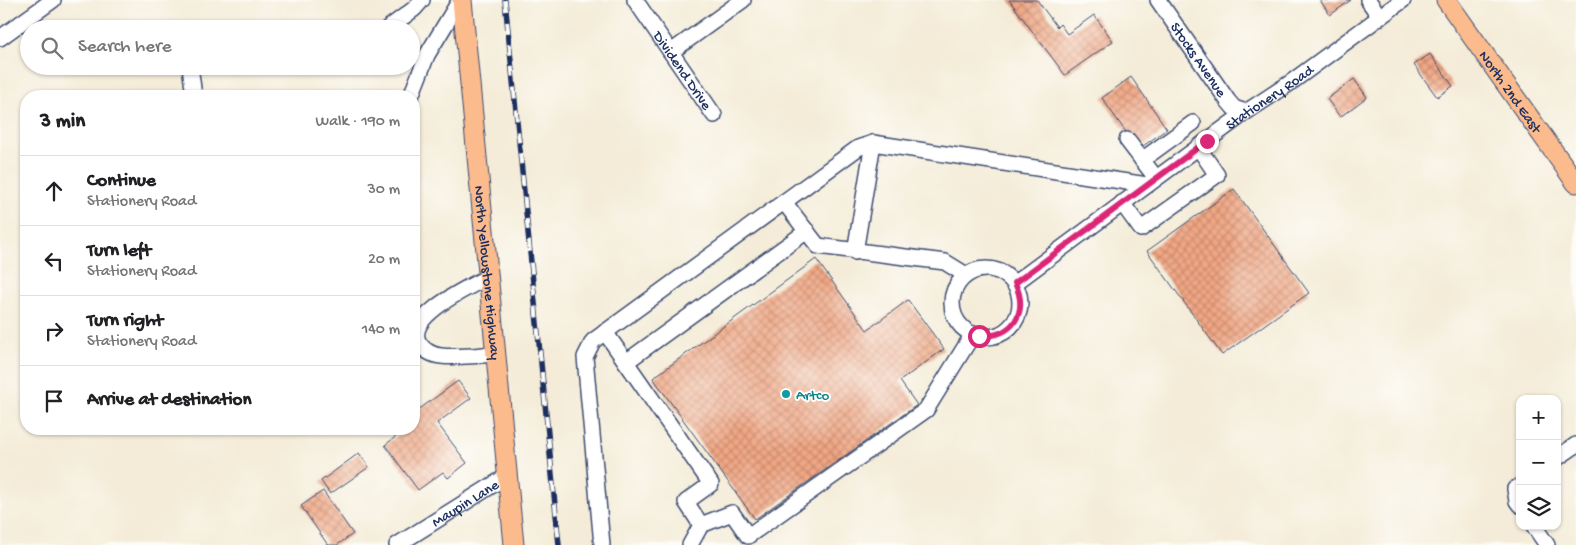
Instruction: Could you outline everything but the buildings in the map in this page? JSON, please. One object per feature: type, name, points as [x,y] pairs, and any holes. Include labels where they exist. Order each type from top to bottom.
[{"type":"main road","name":"North Yellowstone Highway","points":[[461,0],[514,545]]},
{"type":"main road","name":"North 2nd East","points":[[1446,0],[1576,183]]},
{"type":"street","points":[[25,20],[53,0]]},
{"type":"street","points":[[399,20],[414,9],[422,0]]},
{"type":"street","points":[[420,74],[428,55],[461,0]]},
{"type":"street","name":"Dividend Drive","points":[[635,0],[714,115]]},
{"type":"street","points":[[671,52],[743,0]]},
{"type":"street","name":"Stocks Avenue","points":[[1158,0],[1228,101],[1234,108],[1246,112]]},
{"type":"street","points":[[1368,0],[1380,17]]},
{"type":"street","name":"Stationery Road","points":[[1015,283],[1246,112],[1290,83],[1403,0]]},
{"type":"street","points":[[0,38],[20,24]]},
{"type":"street","points":[[191,75],[193,90]]},
{"type":"street","points":[[413,90],[420,75]]},
{"type":"street","points":[[1142,160],[1193,123]]},
{"type":"street","points":[[1126,140],[1142,160],[1151,182]]},
{"type":"street","points":[[602,545],[585,357],[593,341],[858,148],[873,143],[1151,182]]},
{"type":"street","points":[[855,252],[873,143]]},
{"type":"street","points":[[1122,203],[1141,229],[1217,175],[1198,148]]},
{"type":"street","points":[[784,202],[818,246],[945,262],[966,275]]},
{"type":"street","points":[[626,362],[806,231]]},
{"type":"street","points":[[986,268],[1002,272],[1015,283],[1020,294],[1021,305],[1018,316],[1011,326],[1002,333],[991,337],[979,336],[959,324],[954,315],[952,304],[956,288],[966,275],[975,270],[986,268]]},
{"type":"street","points":[[420,323],[441,302],[488,277]]},
{"type":"street","points":[[605,332],[711,484],[686,502],[701,524]]},
{"type":"street","points":[[690,545],[701,524],[732,513],[748,536],[926,410],[973,334]]},
{"type":"street","points":[[420,344],[424,350],[440,356],[495,354]]},
{"type":"street","points":[[1561,455],[1576,445]]},
{"type":"street","name":"Maupin Lane","points":[[397,545],[507,476]]},
{"type":"street","points":[[1537,530],[1547,545]]},
{"type":"railway","points":[[505,0],[559,545]]},
{"type":"place","name":"Artco","points":[[786,394]]},
{"type":"route","points":[[979,336],[991,337],[1002,333],[1011,326],[1018,316],[1021,305],[1020,294],[1015,283],[1207,141]]}]
